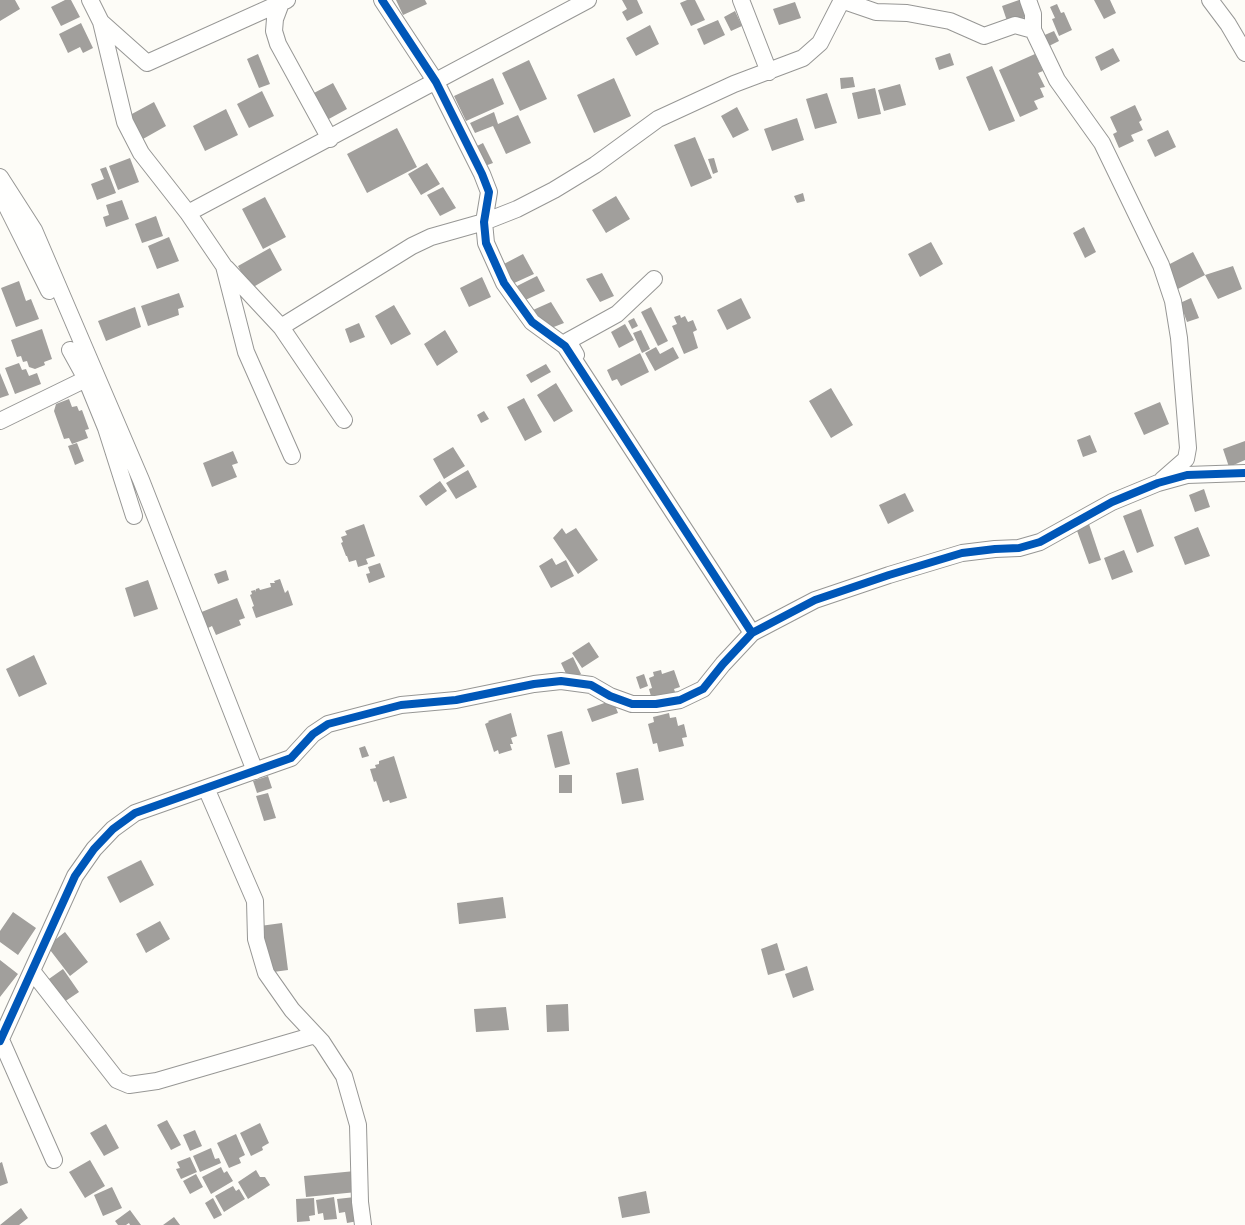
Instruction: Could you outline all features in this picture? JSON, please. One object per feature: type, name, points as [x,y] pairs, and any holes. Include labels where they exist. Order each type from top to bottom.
[{"type":"street","points":[[90,0],[101,22],[125,122],[141,153],[188,213],[224,266],[281,327],[344,420]]},
{"type":"street","points":[[382,0],[436,82],[482,174],[488,192],[484,222],[486,243],[504,283],[532,322],[565,346],[752,633]]},
{"type":"street","points":[[188,213],[588,0]]},
{"type":"street","points":[[741,0],[770,72]]},
{"type":"street","points":[[281,327],[412,246],[432,237],[484,222],[517,209],[554,190],[595,165],[658,119],[734,84],[803,58],[820,43],[842,0],[876,12],[907,13],[950,21],[984,36],[1015,25],[1033,30]]},
{"type":"street","points":[[1028,0],[1033,14],[1033,30],[1057,80],[1102,143],[1161,265],[1173,301],[1179,338],[1188,448],[1186,459],[1158,483]]},
{"type":"street","points":[[1210,0],[1228,24],[1245,52]]},
{"type":"street","points":[[101,22],[147,63],[284,1]]},
{"type":"street","points":[[284,1],[275,19],[274,31],[278,44],[330,138]]},
{"type":"street","points":[[0,177],[34,230],[89,372],[134,516]]},
{"type":"street","points":[[0,192],[60,311],[70,350],[84,369],[89,372],[141,480],[255,771]]},
{"type":"street","points":[[224,266],[246,352],[292,456]]},
{"type":"street","points":[[597,394],[568,341],[617,314],[654,279]]},
{"type":"street","points":[[0,421],[89,372]]},
{"type":"street","points":[[54,1160],[0,1040],[75,876],[94,849],[135,813],[291,758],[313,734],[328,724],[401,705],[456,700],[534,684],[561,681],[591,686],[610,696],[632,704],[656,704],[680,700],[703,689],[752,633],[815,600],[889,575],[962,554],[995,549],[1019,548],[1040,542],[1112,502],[1158,483],[1187,476],[1245,473]]},
{"type":"street","points":[[206,788],[255,901],[256,939],[266,973],[292,1010],[322,1042],[344,1076],[358,1125],[360,1202],[363,1225]]},
{"type":"street","points":[[32,971],[116,1080],[129,1085],[157,1081],[315,1035]]},
{"type":"building","points":[[0,0],[15,0],[20,9],[0,21]]},
{"type":"building","points":[[65,0],[71,0],[80,17],[61,26],[51,7]]},
{"type":"building","points":[[396,0],[425,0],[427,4],[403,15]]},
{"type":"building","points":[[622,0],[637,0],[643,13],[627,21],[622,12],[627,9]]},
{"type":"building","points":[[687,0],[695,0],[705,20],[691,26],[680,3]]},
{"type":"building","points":[[1022,0],[1028,16],[1008,24],[1002,6]]},
{"type":"building","points":[[1094,0],[1110,0],[1116,13],[1104,19]]},
{"type":"building","points":[[795,2],[801,18],[779,25],[773,9]]},
{"type":"building","points":[[1057,4],[1061,13],[1064,12],[1072,30],[1059,36],[1052,19],[1055,18],[1050,7]]},
{"type":"building","points":[[735,11],[742,26],[731,31],[724,17]]},
{"type":"building","points":[[718,20],[725,35],[704,45],[697,29]]},
{"type":"building","points":[[81,23],[93,48],[83,53],[80,47],[68,53],[59,34]]},
{"type":"building","points":[[650,25],[659,44],[636,56],[626,38]]},
{"type":"building","points":[[1054,31],[1059,41],[1045,48],[1040,37]]},
{"type":"building","points":[[1113,48],[1120,61],[1101,71],[1095,57]]},
{"type":"building","points":[[950,53],[954,65],[939,70],[935,58]]},
{"type":"building","points":[[258,54],[270,84],[259,88],[247,59]]},
{"type":"building","points":[[1035,54],[1043,71],[1038,73],[1045,87],[1040,88],[1044,97],[1034,101],[1038,109],[1020,117],[999,70]]},
{"type":"building","points":[[529,60],[547,99],[520,111],[502,73]]},
{"type":"building","points":[[992,66],[1015,121],[989,131],[966,77]]},
{"type":"building","points":[[853,77],[855,87],[841,89],[840,78]]},
{"type":"building","points":[[493,78],[504,104],[466,121],[454,96]]},
{"type":"building","points":[[614,78],[631,116],[594,133],[577,95]]},
{"type":"building","points":[[333,83],[347,109],[327,120],[312,94]]},
{"type":"building","points":[[900,84],[906,105],[884,111],[878,90]]},
{"type":"building","points":[[875,88],[881,114],[858,119],[852,93]]},
{"type":"building","points":[[262,91],[274,116],[249,128],[237,104]]},
{"type":"building","points":[[827,93],[837,123],[815,129],[806,99]]},
{"type":"building","points":[[154,102],[166,126],[143,139],[130,115]]},
{"type":"building","points":[[1135,105],[1142,120],[1139,122],[1143,130],[1131,135],[1134,141],[1119,148],[1113,134],[1117,132],[1110,117]]},
{"type":"building","points":[[737,107],[749,130],[733,138],[721,116]]},
{"type":"building","points":[[226,109],[238,135],[205,151],[193,126]]},
{"type":"building","points":[[494,112],[498,124],[518,115],[531,143],[506,154],[493,126],[475,133],[470,123]]},
{"type":"building","points":[[797,118],[804,140],[772,151],[764,129]]},
{"type":"building","points":[[397,128],[417,167],[367,193],[347,154]]},
{"type":"building","points":[[1168,130],[1176,147],[1155,157],[1147,140]]},
{"type":"building","points":[[695,137],[712,178],[691,187],[674,145]]},
{"type":"building","points":[[483,143],[493,163],[482,167],[473,148]]},
{"type":"building","points":[[130,158],[139,182],[118,190],[109,166]]},
{"type":"building","points":[[714,158],[718,172],[713,174],[708,159]]},
{"type":"building","points":[[427,163],[440,184],[421,195],[408,174]]},
{"type":"building","points":[[106,167],[116,193],[97,200],[91,184],[104,179],[100,169]]},
{"type":"building","points":[[443,187],[456,208],[440,216],[427,195]]},
{"type":"building","points":[[803,193],[805,201],[797,203],[794,196]]},
{"type":"building","points":[[616,196],[630,219],[606,233],[592,210]]},
{"type":"building","points":[[265,197],[286,237],[263,249],[242,209]]},
{"type":"building","points":[[122,200],[129,219],[106,227],[103,217],[109,215],[106,205]]},
{"type":"building","points":[[156,216],[163,236],[142,243],[135,224]]},
{"type":"building","points":[[1084,227],[1096,252],[1085,258],[1073,233]]},
{"type":"building","points":[[169,237],[179,261],[157,269],[148,246]]},
{"type":"building","points":[[931,242],[943,264],[920,277],[908,254]]},
{"type":"building","points":[[270,248],[282,270],[250,289],[238,266]]},
{"type":"building","points":[[1193,252],[1205,275],[1176,290],[1164,267]]},
{"type":"building","points":[[523,254],[534,274],[512,284],[502,265]]},
{"type":"building","points":[[1233,266],[1242,289],[1218,299],[1205,275]]},
{"type":"building","points":[[602,273],[614,296],[600,302],[586,279]]},
{"type":"building","points":[[537,276],[545,291],[521,302],[513,288]]},
{"type":"building","points":[[482,277],[491,297],[469,307],[460,288]]},
{"type":"building","points":[[19,281],[26,301],[31,299],[39,319],[16,327],[1,288]]},
{"type":"building","points":[[179,293],[184,307],[178,309],[179,315],[148,326],[141,306]]},
{"type":"building","points":[[741,298],[751,318],[727,330],[717,310]]},
{"type":"building","points":[[1191,298],[1199,318],[1187,322],[1180,303]]},
{"type":"building","points":[[551,302],[564,323],[546,330],[533,310]]},
{"type":"building","points":[[394,305],[411,334],[391,345],[375,316]]},
{"type":"building","points":[[135,307],[141,327],[106,341],[98,321]]},
{"type":"building","points":[[651,307],[668,341],[658,346],[641,312]]},
{"type":"building","points":[[680,315],[681,318],[685,316],[688,322],[693,320],[697,330],[693,332],[698,348],[684,354],[672,326],[677,324],[674,317]]},
{"type":"building","points":[[634,318],[638,326],[632,329],[628,321]]},
{"type":"building","points":[[359,323],[365,337],[350,343],[345,329]]},
{"type":"building","points":[[625,324],[634,340],[619,348],[611,332]]},
{"type":"building","points":[[42,329],[52,359],[44,362],[45,365],[35,369],[29,367],[27,361],[23,362],[21,356],[17,357],[11,340]]},
{"type":"building","points":[[445,330],[458,352],[437,366],[424,344]]},
{"type":"building","points":[[641,330],[650,349],[642,353],[633,333]]},
{"type":"building","points":[[656,347],[660,354],[673,347],[679,358],[655,371],[645,353]]},
{"type":"building","points":[[640,353],[649,372],[621,386],[617,379],[612,381],[607,370]]},
{"type":"building","points":[[19,363],[22,370],[26,369],[29,376],[37,373],[41,384],[15,394],[5,368]]},
{"type":"building","points":[[546,364],[551,372],[531,383],[526,375]]},
{"type":"building","points":[[0,373],[9,395],[0,398]]},
{"type":"building","points":[[556,383],[573,411],[554,422],[537,395]]},
{"type":"building","points":[[831,388],[853,425],[831,438],[809,401]]},
{"type":"building","points":[[524,398],[542,432],[525,441],[507,407]]},
{"type":"building","points":[[69,399],[72,407],[77,406],[79,411],[82,410],[89,429],[85,430],[88,438],[72,444],[69,438],[64,439],[54,411],[56,404]]},
{"type":"building","points":[[1160,402],[1169,424],[1144,435],[1134,413]]},
{"type":"building","points":[[484,411],[489,419],[481,423],[477,415]]},
{"type":"building","points":[[1090,435],[1097,452],[1083,457],[1077,440]]},
{"type":"building","points":[[1245,441],[1245,460],[1229,467],[1223,449]]},
{"type":"building","points":[[77,443],[84,461],[75,465],[68,446]]},
{"type":"building","points":[[453,447],[465,466],[444,479],[433,459]]},
{"type":"building","points":[[233,451],[238,463],[232,465],[237,477],[212,487],[203,463]]},
{"type":"building","points":[[468,470],[477,487],[456,499],[446,483]]},
{"type":"building","points":[[440,481],[447,491],[426,506],[419,496]]},
{"type":"building","points":[[1204,489],[1210,507],[1195,512],[1189,495]]},
{"type":"building","points":[[905,493],[914,511],[888,524],[879,505]]},
{"type":"building","points":[[1141,509],[1154,546],[1137,553],[1123,516]]},
{"type":"building","points":[[364,524],[375,556],[366,559],[368,564],[358,567],[356,560],[349,562],[341,543],[343,542],[341,537],[347,535],[345,531]]},
{"type":"building","points":[[1089,524],[1101,560],[1089,564],[1076,528]]},
{"type":"building","points":[[1198,527],[1210,556],[1185,565],[1174,537]]},
{"type":"building","points":[[562,528],[566,534],[576,528],[598,560],[578,574],[553,538]]},
{"type":"building","points":[[1124,550],[1133,572],[1112,580],[1104,558]]},
{"type":"building","points":[[552,558],[556,565],[566,560],[574,576],[551,588],[539,566]]},
{"type":"building","points":[[380,563],[385,577],[369,583],[366,574],[370,573],[368,567]]},
{"type":"building","points":[[226,570],[229,580],[218,584],[214,574]]},
{"type":"building","points":[[280,579],[285,593],[288,590],[293,605],[256,618],[252,607],[254,606],[250,595],[252,594],[251,591],[255,590],[255,592],[259,588],[260,590],[271,587],[270,583],[275,583],[274,581]]},
{"type":"building","points":[[148,580],[158,609],[134,617],[125,588]]},
{"type":"building","points":[[237,598],[245,618],[239,620],[241,625],[216,635],[212,626],[206,629],[199,613]]},
{"type":"building","points":[[589,642],[599,657],[582,668],[572,653]]},
{"type":"building","points":[[34,655],[47,684],[19,697],[6,669]]},
{"type":"building","points":[[573,657],[581,674],[569,680],[561,663]]},
{"type":"building","points":[[661,670],[662,674],[674,670],[680,687],[674,689],[675,692],[652,700],[649,689],[652,688],[649,678],[654,676],[653,672]]},
{"type":"building","points":[[644,674],[648,686],[640,689],[636,677]]},
{"type":"building","points":[[613,700],[618,713],[592,722],[587,709]]},
{"type":"building","points":[[511,713],[517,736],[511,738],[512,750],[499,754],[498,750],[494,752],[485,724],[488,721]]},
{"type":"building","points":[[669,713],[670,718],[676,717],[678,726],[684,724],[687,737],[682,738],[684,746],[659,752],[657,743],[653,744],[648,724],[654,722],[653,717]]},
{"type":"building","points":[[562,731],[570,764],[555,768],[547,735]]},
{"type":"building","points":[[365,746],[369,756],[362,758],[359,748]]},
{"type":"building","points":[[394,756],[407,798],[390,803],[389,800],[383,802],[370,769],[376,768],[375,765],[379,764],[379,761]]},
{"type":"building","points":[[638,768],[644,800],[622,804],[616,773]]},
{"type":"building","points":[[559,775],[572,775],[572,793],[559,793]]},
{"type":"building","points":[[268,776],[272,788],[257,793],[253,781]]},
{"type":"building","points":[[268,793],[276,818],[264,821],[256,796]]},
{"type":"building","points":[[141,860],[154,885],[120,903],[107,877]]},
{"type":"building","points":[[503,897],[506,918],[459,924],[457,903]]},
{"type":"building","points":[[13,912],[36,928],[18,955],[0,942],[0,931]]},
{"type":"building","points":[[160,921],[170,939],[146,953],[136,934]]},
{"type":"building","points":[[282,923],[288,970],[266,973],[260,926]]},
{"type":"building","points":[[65,932],[88,962],[70,976],[47,946]]},
{"type":"building","points":[[777,943],[785,970],[768,975],[761,949]]},
{"type":"building","points":[[0,960],[18,974],[0,997]]},
{"type":"building","points":[[807,966],[814,990],[793,998],[785,974]]},
{"type":"building","points":[[63,969],[79,992],[61,1004],[46,981]]},
{"type":"building","points":[[568,1004],[569,1031],[547,1032],[546,1005]]},
{"type":"building","points":[[506,1007],[509,1030],[476,1032],[474,1009]]},
{"type":"building","points":[[167,1120],[181,1145],[171,1150],[157,1125]]},
{"type":"building","points":[[260,1123],[269,1143],[262,1147],[263,1150],[251,1156],[240,1133]]},
{"type":"building","points":[[106,1124],[119,1148],[104,1156],[90,1133]]},
{"type":"building","points":[[195,1130],[202,1146],[190,1151],[183,1135]]},
{"type":"building","points":[[236,1134],[245,1155],[239,1158],[241,1163],[229,1168],[217,1143]]},
{"type":"building","points":[[211,1148],[215,1159],[219,1158],[221,1163],[200,1172],[193,1156]]},
{"type":"building","points":[[190,1157],[197,1172],[181,1179],[176,1169],[180,1168],[177,1162]]},
{"type":"building","points":[[90,1160],[105,1186],[85,1198],[69,1172]]},
{"type":"building","points":[[2,1162],[8,1183],[0,1186],[0,1163]]},
{"type":"building","points":[[221,1167],[224,1173],[227,1171],[233,1181],[211,1194],[202,1177]]},
{"type":"building","points":[[256,1170],[260,1177],[265,1177],[270,1185],[248,1199],[238,1182]]},
{"type":"building","points":[[355,1171],[357,1192],[306,1197],[304,1176]]},
{"type":"building","points":[[196,1174],[203,1187],[190,1194],[183,1181]]},
{"type":"building","points":[[233,1186],[236,1191],[239,1189],[245,1199],[224,1212],[215,1196]]},
{"type":"building","points":[[112,1187],[122,1208],[103,1216],[94,1195]]},
{"type":"building","points":[[646,1191],[650,1213],[622,1218],[618,1197]]},
{"type":"building","points":[[334,1197],[337,1219],[324,1220],[323,1213],[318,1214],[316,1200]]},
{"type":"building","points":[[355,1197],[358,1221],[347,1223],[345,1212],[339,1213],[337,1199]]},
{"type":"building","points":[[213,1198],[222,1215],[214,1219],[205,1203]]},
{"type":"building","points":[[314,1198],[315,1215],[309,1216],[310,1221],[297,1222],[296,1199]]},
{"type":"building","points":[[21,1208],[28,1218],[19,1225],[0,1225]]},
{"type":"building","points":[[130,1210],[141,1225],[130,1225],[129,1223],[118,1225],[115,1221]]},
{"type":"building","points":[[174,1217],[180,1225],[163,1225]]},
{"type":"cycle path","points":[[382,0],[436,82],[482,174],[489,192],[484,222],[486,243],[504,283],[532,322],[565,346],[752,633]]},
{"type":"cycle path","points":[[0,1041],[75,876],[94,849],[113,829],[135,813],[291,758],[313,734],[328,724],[401,705],[456,700],[534,684],[561,681],[591,685],[610,696],[632,704],[656,704],[680,700],[703,689],[752,633],[815,600],[962,553],[1019,548],[1040,542],[1112,502],[1158,483],[1187,475],[1245,473]]}]
